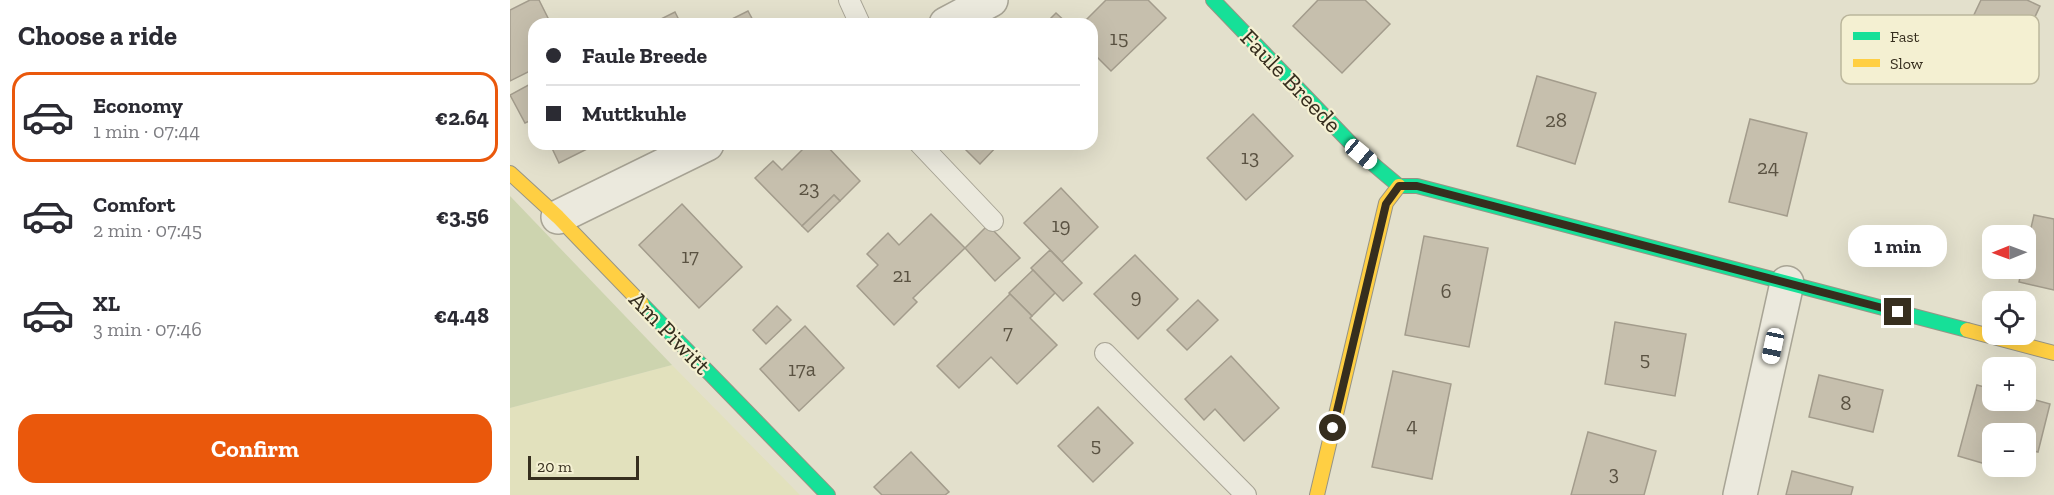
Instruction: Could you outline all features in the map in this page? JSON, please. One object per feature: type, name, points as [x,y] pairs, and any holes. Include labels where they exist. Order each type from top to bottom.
[{"type":"street","points":[[958,18],[992,0]]},
{"type":"street","name":"Faule Breede","points":[[1213,0],[1361,154],[1399,186]]},
{"type":"street","points":[[558,217],[695,150]]},
{"type":"street","name":"Am Piwitt","points":[[510,172],[558,217],[828,495]]},
{"type":"street","points":[[1317,495],[1386,204],[1399,186],[1417,186],[2054,353]]},
{"type":"street","points":[[1740,495],[1786,283]]},
{"type":"lane","points":[[849,0],[857,18]]},
{"type":"lane","points":[[926,150],[993,221]]},
{"type":"lane","points":[[1105,353],[1246,495]]},
{"type":"green space","points":[[510,196],[672,365],[510,408]]},
{"type":"green space","points":[[672,365],[800,495],[510,495],[510,408]]},
{"type":"building","points":[[530,0],[539,0],[548,18],[528,18],[528,72],[510,81],[510,10]]},
{"type":"building","points":[[1106,0],[1148,0],[1166,18],[1111,71],[1098,58],[1098,18],[1088,18]]},
{"type":"building","points":[[1318,0],[1365,0],[1390,24],[1342,73],[1293,26]]},
{"type":"building","points":[[1981,0],[2027,0],[2040,6],[2036,15],[1974,15]]},
{"type":"building","points":[[748,11],[752,18],[734,18]]},
{"type":"building","points":[[675,12],[678,18],[663,18]]},
{"type":"building","points":[[1056,13],[1061,18],[1051,18]]},
{"type":"building","points":[[1537,76],[1596,93],[1575,164],[1517,146]]},
{"type":"building","points":[[528,85],[528,122],[525,123],[510,95]]},
{"type":"building","points":[[1253,114],[1293,156],[1246,200],[1207,158]]},
{"type":"building","points":[[1750,119],[1807,133],[1787,216],[1729,202]]},
{"type":"building","points":[[553,150],[585,150],[559,163]]},
{"type":"building","points":[[802,150],[831,150],[860,181],[840,201],[834,195],[802,226],[755,178],[773,161],[782,170]]},
{"type":"building","points":[[966,150],[993,150],[980,164]]},
{"type":"building","points":[[1061,188],[1098,227],[1062,262],[1024,223]]},
{"type":"building","points":[[834,195],[840,201],[808,232],[802,226]]},
{"type":"building","points":[[682,204],[742,267],[699,308],[639,245]]},
{"type":"building","points":[[931,214],[965,248],[913,298],[917,302],[894,325],[857,286],[878,265],[867,254],[888,233],[899,245]]},
{"type":"building","points":[[2034,215],[2054,219],[2054,290],[2019,282],[2020,279],[2036,279],[2036,225],[2032,225]]},
{"type":"building","points":[[988,225],[1020,258],[995,281],[965,248]]},
{"type":"building","points":[[1424,236],[1488,248],[1469,347],[1405,335]]},
{"type":"building","points":[[1050,250],[1082,283],[1063,301],[1031,268]]},
{"type":"building","points":[[1135,255],[1178,299],[1138,339],[1094,294]]},
{"type":"building","points":[[1033,270],[1055,293],[1032,316],[1009,293]]},
{"type":"building","points":[[1010,294],[1057,345],[1017,384],[991,357],[959,388],[937,366]]},
{"type":"building","points":[[1198,300],[1218,320],[1187,350],[1167,330]]},
{"type":"building","points":[[777,306],[791,320],[766,344],[753,330]]},
{"type":"building","points":[[1615,322],[1686,334],[1675,396],[1605,384]]},
{"type":"building","points":[[805,326],[844,368],[799,411],[760,369]]},
{"type":"building","points":[[1231,356],[1279,408],[1244,441],[1215,409],[1204,420],[1185,399]]},
{"type":"building","points":[[1393,371],[1451,384],[1432,479],[1372,467]]},
{"type":"building","points":[[1819,375],[1883,390],[1873,432],[1809,417]]},
{"type":"building","points":[[1977,385],[1982,386],[1982,411],[2036,411],[2036,400],[2050,404],[2038,452],[2036,452],[2036,423],[1982,423],[1982,463],[1958,456]]},
{"type":"building","points":[[1098,407],[1133,443],[1093,482],[1058,446]]},
{"type":"building","points":[[1588,432],[1656,451],[1644,495],[1571,495]]},
{"type":"building","points":[[911,452],[949,492],[945,495],[882,495],[874,487]]},
{"type":"building","points":[[1792,471],[1853,487],[1851,495],[1786,495]]},
{"type":"traffic: fast","points":[[1213,0],[1361,154],[1399,186]]},
{"type":"traffic: fast","points":[[1399,186],[1417,186],[1967,330]]},
{"type":"traffic: fast","points":[[642,304],[828,495]]},
{"type":"traffic: slow","points":[[510,173],[558,217],[642,304]]},
{"type":"traffic: slow","points":[[1317,495],[1386,203],[1399,186]]},
{"type":"traffic: slow","points":[[1967,330],[2054,353]]},
{"type":"route","points":[[1333,428],[1386,204],[1399,186],[1417,186],[1898,312]]}]
